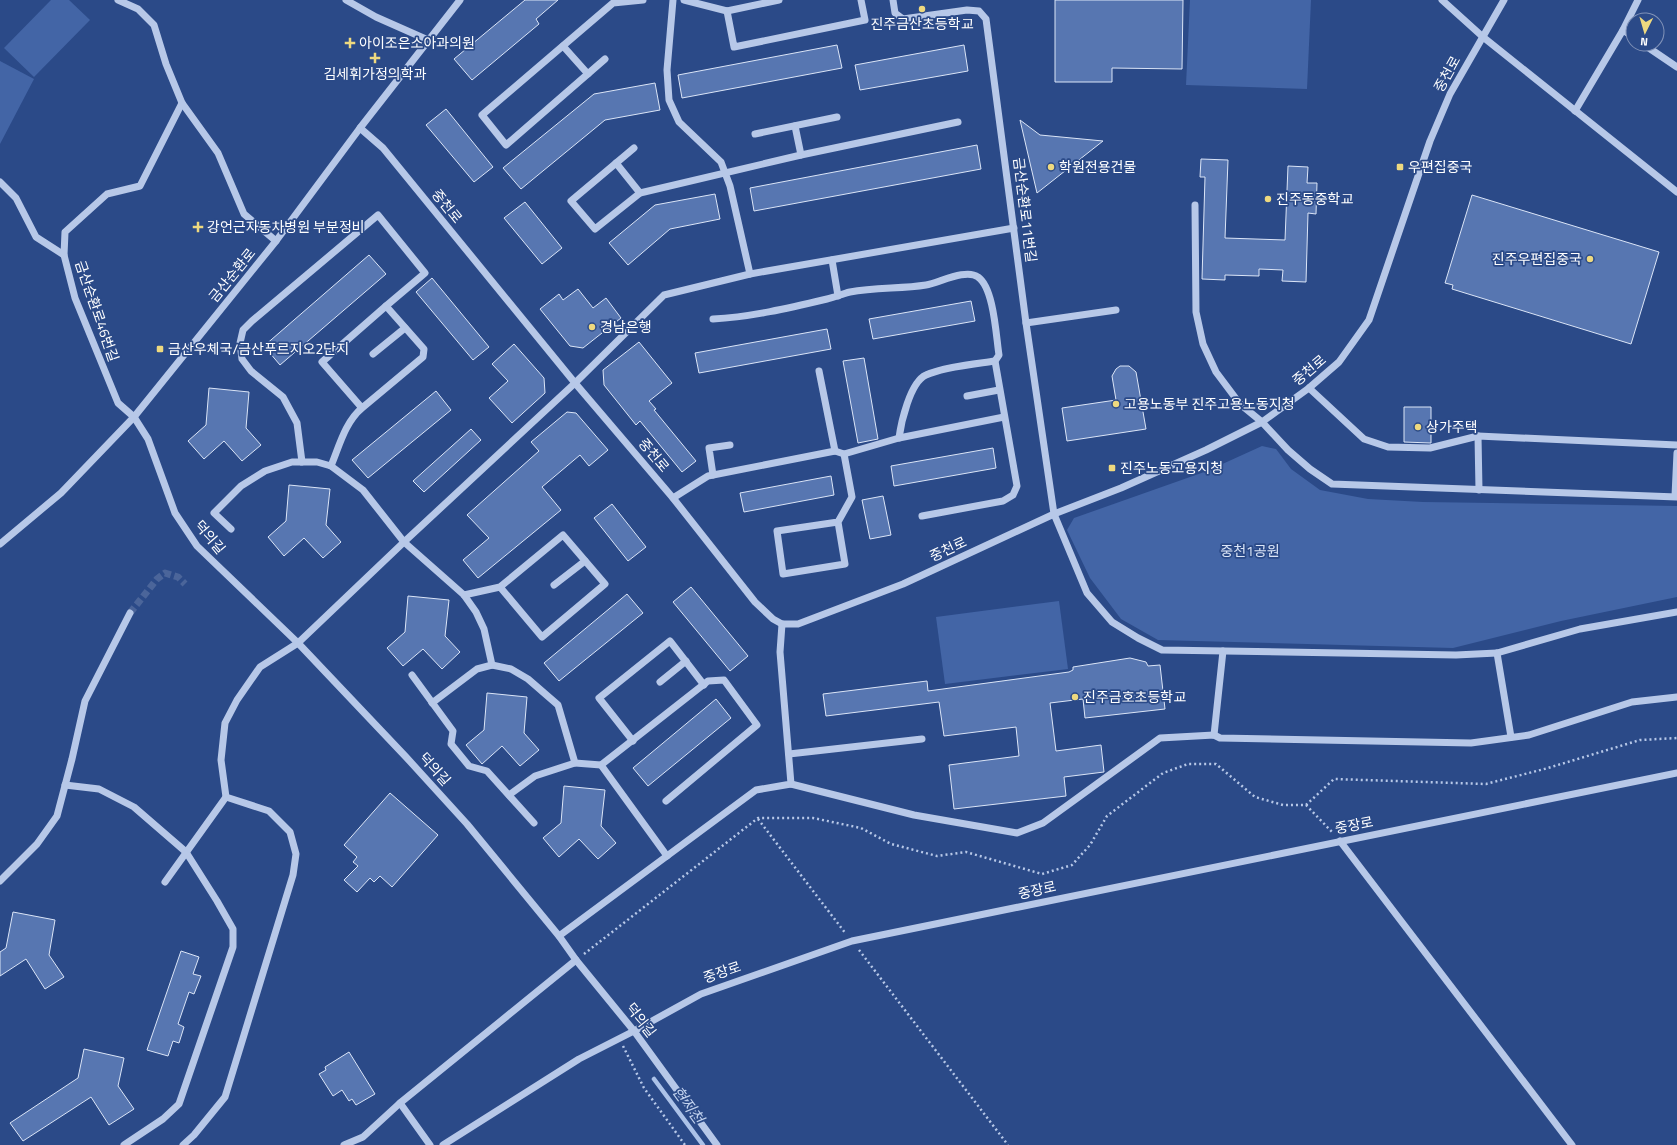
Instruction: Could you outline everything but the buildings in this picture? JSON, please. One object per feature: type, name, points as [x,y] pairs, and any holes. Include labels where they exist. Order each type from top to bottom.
[{"type":"street","points":[[118,0],[138,10],[154,25],[182,103],[218,153],[244,214],[276,241]]},
{"type":"street","points":[[346,0],[376,17],[428,40]]},
{"type":"street","name":"금산순환로","points":[[0,544],[61,492],[134,417],[276,241],[360,128],[460,0]]},
{"type":"street","points":[[605,59],[506,145],[482,115],[613,3],[643,0]]},
{"type":"street","points":[[673,0],[667,70],[669,100],[679,122],[721,162],[730,186],[750,274]]},
{"type":"street","points":[[684,0],[727,11],[779,0]]},
{"type":"street","points":[[727,11],[734,47],[865,20],[861,0]]},
{"type":"street","name":"금산순환로11번길","points":[[893,0],[895,13],[904,19],[967,10],[979,11],[986,19],[1026,323],[1054,514],[1087,593],[1112,622],[1138,638],[1162,650],[1456,655],[1497,653],[1580,629],[1677,612]]},
{"type":"street","points":[[1442,0],[1483,37],[1677,192]]},
{"type":"street","name":"중천로","points":[[360,128],[382,148],[575,383],[673,498],[755,602],[773,619],[782,624],[798,624],[903,584],[1054,514],[1121,488],[1206,450],[1262,422],[1309,388],[1339,362],[1369,320],[1430,141],[1450,94],[1504,0]]},
{"type":"street","points":[[1575,111],[1623,30],[1638,0]]},
{"type":"street","points":[[563,46],[588,74]]},
{"type":"street","points":[[1655,52],[1677,67]]},
{"type":"street","points":[[64,255],[65,232],[70,227],[107,194],[140,186],[182,103]]},
{"type":"street","points":[[755,134],[837,117]]},
{"type":"street","points":[[634,148],[571,201],[595,229],[640,193],[801,155],[958,122]]},
{"type":"street","points":[[795,126],[801,155]]},
{"type":"street","points":[[616,163],[640,193]]},
{"type":"street","name":"금산순환로46번길","points":[[0,182],[16,198],[36,237],[64,255],[75,298],[106,376],[118,403],[134,417]]},
{"type":"street","points":[[1195,205],[1196,312],[1203,344],[1216,372],[1240,404],[1262,422],[1288,450],[1310,469],[1332,484],[1676,497],[1677,453]]},
{"type":"street","points":[[302,462],[297,423],[283,397],[252,371],[242,359],[240,343],[243,330],[378,215],[425,273],[322,362],[362,408]]},
{"type":"street","points":[[166,882],[226,797],[221,760],[225,723],[237,700],[260,667],[298,643],[575,383],[664,296],[750,274],[1014,228]]},
{"type":"street","points":[[832,260],[838,296]]},
{"type":"street","points":[[713,319],[734,318],[791,308],[849,292],[878,288],[927,285],[962,274],[971,273],[978,277],[985,284],[990,299],[999,355],[994,361],[925,375],[917,383],[902,419],[898,438]]},
{"type":"street","points":[[331,466],[345,431],[362,408],[423,357],[424,349],[386,306]]},
{"type":"street","points":[[1026,323],[1116,310]]},
{"type":"street","points":[[373,354],[405,328]]},
{"type":"street","points":[[922,516],[1003,501],[1013,495],[1017,486],[994,361]]},
{"type":"street","points":[[819,371],[835,451]]},
{"type":"street","points":[[1309,388],[1364,439],[1388,447],[1430,448],[1478,436],[1677,445]]},
{"type":"street","points":[[967,396],[1000,390]]},
{"type":"street","name":"덕의길","points":[[134,417],[148,439],[175,513],[197,546],[298,643],[412,762],[467,824],[559,936],[576,960],[634,1031],[717,1145]]},
{"type":"street","points":[[673,498],[708,476],[835,451],[844,454],[898,438],[1004,417]]},
{"type":"street","points":[[1478,436],[1479,490]]},
{"type":"street","points":[[713,475],[709,448],[730,444]]},
{"type":"street","points":[[838,522],[776,531],[783,574],[845,564],[838,522],[852,497],[844,454]]},
{"type":"street","points":[[231,530],[214,513],[241,486],[265,471],[292,462],[317,462],[331,466],[363,490],[404,542],[464,595],[476,612],[484,629],[492,665]]},
{"type":"street","points":[[464,595],[500,587],[563,535],[605,584],[542,637],[500,587]]},
{"type":"street","points":[[554,585],[586,561]]},
{"type":"street","points":[[0,881],[37,844],[57,816],[85,701],[130,613]]},
{"type":"street","points":[[782,624],[780,652],[791,784]]},
{"type":"street","points":[[633,741],[599,698],[670,641],[704,685]]},
{"type":"street","points":[[1214,734],[1223,651]]},
{"type":"street","points":[[1497,653],[1511,737]]},
{"type":"street","points":[[660,682],[686,661]]},
{"type":"street","points":[[432,703],[477,669],[492,665],[511,669],[528,679],[558,705],[575,763]]},
{"type":"street","points":[[412,675],[453,731],[451,744],[469,766],[487,771],[534,823]]},
{"type":"street","points":[[509,795],[535,776],[575,763],[601,765],[708,681],[724,680],[757,725],[666,801]]},
{"type":"street","points":[[559,936],[756,790],[791,784],[914,815],[1017,832],[1043,823],[1160,738],[1214,734],[1220,738],[1471,743],[1529,734],[1632,702],[1677,696]]},
{"type":"street","points":[[789,754],[922,739]]},
{"type":"street","points":[[601,765],[667,856]]},
{"type":"street","name":"중장로","points":[[443,1145],[578,1059],[619,1039],[701,994],[852,941],[1677,773]]},
{"type":"street","points":[[66,784],[99,789],[134,807],[186,852],[217,900],[233,929],[233,947],[179,1104],[163,1119],[124,1145]]},
{"type":"street","points":[[183,1145],[194,1135],[225,1097],[294,875],[296,854],[290,832],[269,811],[226,797]]},
{"type":"street","points":[[1340,841],[1572,1145]]},
{"type":"street","points":[[344,1145],[363,1137],[400,1103],[576,960]]},
{"type":"street","points":[[400,1103],[430,1145]]},
{"type":"path","points":[[576,960],[758,818],[814,818],[861,828],[891,844],[937,856],[966,852],[1042,874],[1072,865],[1090,845],[1107,816],[1164,773],[1188,764],[1216,764],[1255,797],[1283,805],[1306,805],[1334,779],[1486,784],[1548,768],[1640,740],[1677,738]]},
{"type":"path","points":[[1306,805],[1340,841]]},
{"type":"path","points":[[758,818],[1008,1145]]},
{"type":"path","points":[[619,1039],[644,1088],[685,1145]]},
{"type":"green space","points":[[51,0],[69,0],[90,20],[34,77],[4,48]]},
{"type":"green space","points":[[1190,0],[1311,0],[1307,89],[1186,85]]},
{"type":"green space","points":[[0,61],[34,79],[0,144]]},
{"type":"green space","name":"중천1공원","points":[[1262,446],[1276,449],[1291,469],[1320,490],[1368,499],[1423,502],[1677,506],[1677,597],[1561,621],[1453,648],[1158,640],[1121,619],[1090,578],[1067,530],[1074,518],[1207,471]]},
{"type":"green space","points":[[1059,601],[1068,669],[945,684],[936,617]]},
{"type":"waterway","name":"현지천","points":[[654,1079],[703,1145]]},
{"type":"tunnel","points":[[130,613],[157,579],[165,573],[178,577],[185,584]]},
{"type":"place","name":"진주금산초등학교","points":[[922,9]]},
{"type":"place","name":"아이조은소아과의원","points":[[350,43]]},
{"type":"place","name":"김세휘가정의학과","points":[[375,58]]},
{"type":"place","name":"학원전용건물","points":[[1051,167]]},
{"type":"place","name":"우편집중국","points":[[1400,167]]},
{"type":"place","name":"진주동중학교","points":[[1268,199]]},
{"type":"place","name":"강언근자동차병원 부분정비","points":[[198,227]]},
{"type":"place","name":"진주우편집중국","points":[[1590,259]]},
{"type":"place","name":"경남은행","points":[[592,327]]},
{"type":"place","name":"금산우체국/금산푸르지오2단지","points":[[160,349]]},
{"type":"place","name":"고용노동부 진주고용노동지청","points":[[1116,404]]},
{"type":"place","name":"상가주택","points":[[1418,427]]},
{"type":"place","name":"진주노동고용지청","points":[[1112,468]]},
{"type":"place","name":"진주금호초등학교","points":[[1075,697]]}]
